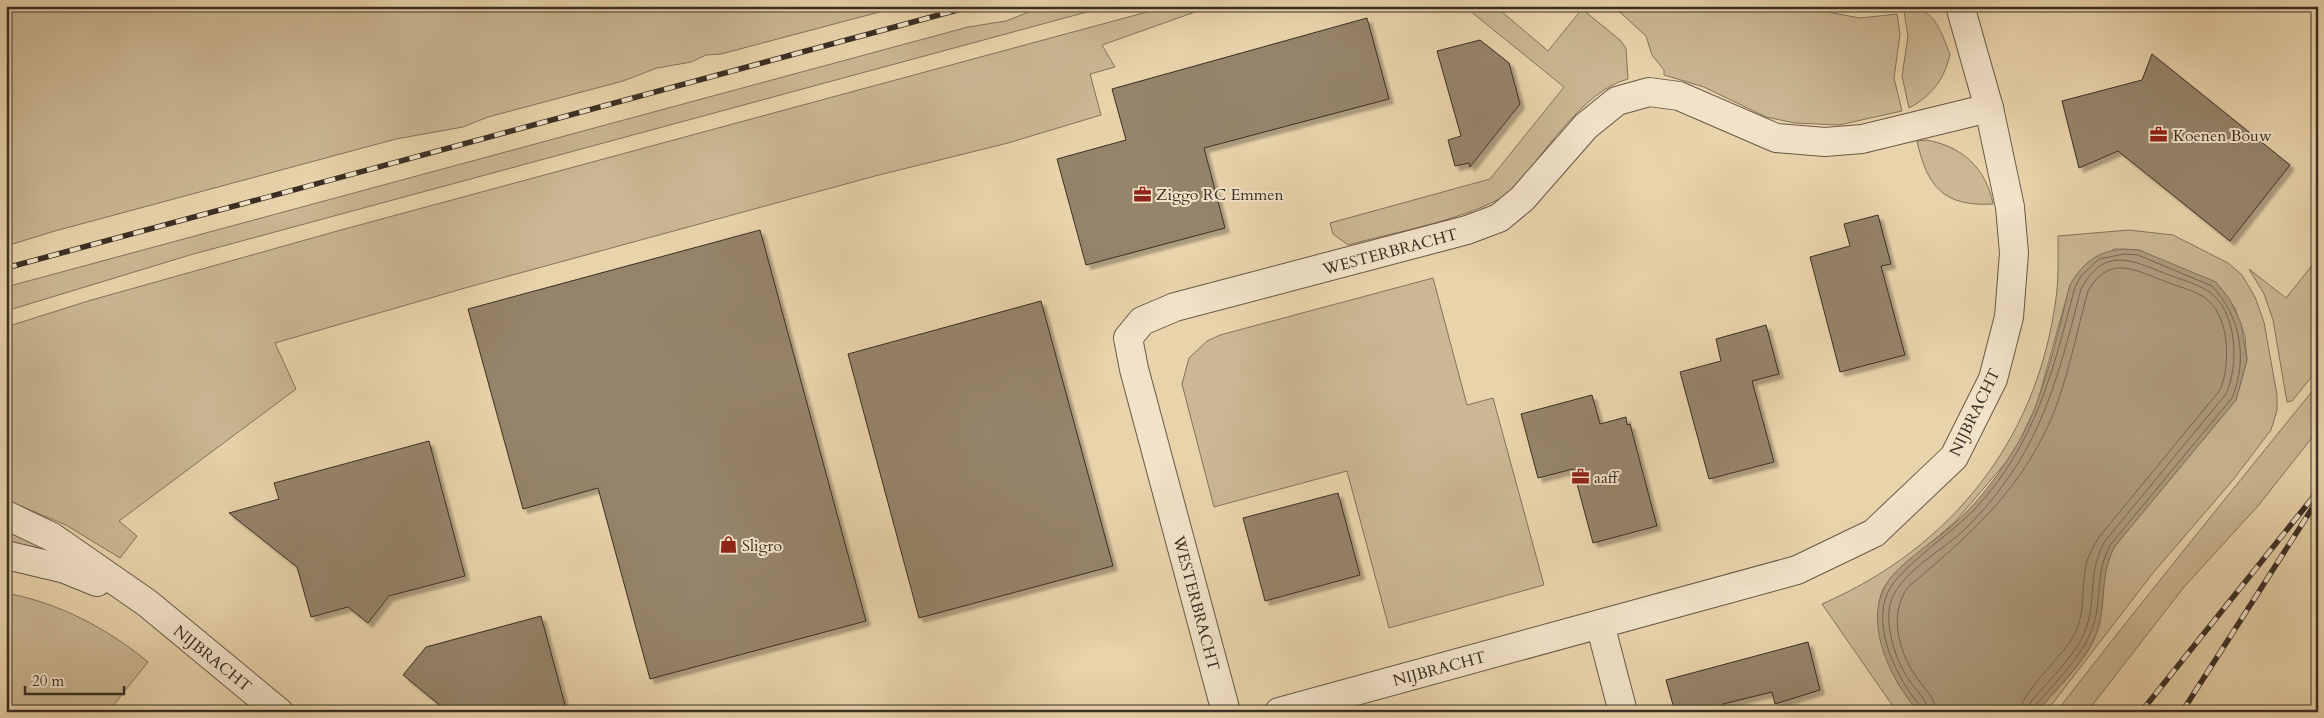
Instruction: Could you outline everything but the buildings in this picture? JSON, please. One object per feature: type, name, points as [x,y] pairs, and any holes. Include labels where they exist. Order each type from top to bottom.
[{"type":"street","name":"NIJBRACHT","points":[[1279,712],[1797,570],[1874,532],[1954,457],[1994,379],[2009,317],[2014,253],[2012,226],[1989,108],[1960,6]]},
{"type":"street","name":"WESTERBRACHT","points":[[1226,712],[1134,369],[1128,338],[1142,321],[1175,307],[1467,230],[1499,218],[1522,199],[1586,126],[1617,101],[1648,92],[1679,96],[1776,138],[1825,142],[1862,139],[1989,108]]},
{"type":"street","name":"NIJBRACHT","points":[[6,515],[52,537],[147,603],[279,712]]},
{"type":"street","name":"NIJBRACHT","points":[[6,555],[65,569],[147,603]]},
{"type":"street","points":[[1600,624],[1623,712]]},
{"type":"shaded area","points":[[6,6],[902,6],[721,54],[706,55],[691,62],[657,68],[623,81],[488,117],[463,127],[396,139],[55,231],[6,246]]},
{"type":"shaded area","points":[[1044,6],[1109,6],[190,255],[6,311],[6,287],[968,27],[1006,21]]},
{"type":"shaded area","points":[[1169,6],[1212,6],[1102,45],[1115,67],[1090,74],[1101,115],[1008,143],[875,176],[465,288],[275,343],[296,389],[119,521],[137,536],[120,558],[66,525],[6,500],[6,327],[88,301],[341,230]]},
{"type":"shaded area","points":[[1464,6],[1495,6],[1548,51],[1582,9],[1620,40],[1626,48],[1628,79],[1611,86],[1579,111],[1510,193],[1473,211],[1453,218],[1348,245],[1333,234],[1330,223],[1490,179],[1564,87]]},
{"type":"shaded area","points":[[1613,6],[1795,6],[1860,18],[1897,14],[1900,34],[1894,78],[1902,111],[1839,125],[1795,123],[1766,117],[1704,87],[1664,75],[1664,70],[1652,55],[1646,36]]},
{"type":"shaded area","points":[[1917,10],[1924,12],[1934,20],[1950,54],[1945,71],[1931,92],[1909,108],[1902,76],[1908,36],[1904,12]]},
{"type":"shaded area","points":[[1926,140],[1951,147],[1970,161],[1985,180],[1993,204],[1961,202],[1940,190],[1932,182],[1921,157],[1917,141]]},
{"type":"shaded area","points":[[2129,230],[2173,235],[2228,263],[2242,275],[2255,297],[2264,322],[2277,395],[2277,410],[2271,430],[2233,480],[2153,573],[2046,712],[2037,712],[2073,671],[2095,637],[2101,615],[2105,575],[2115,546],[2236,400],[2247,360],[2245,336],[2235,308],[2223,291],[2139,250],[2114,249],[2070,285],[2037,404],[2019,442],[2007,461],[1955,522],[1893,575],[1883,589],[1879,602],[1898,684],[1919,712],[1897,712],[1822,604],[1868,581],[1909,553],[1946,522],[1979,486],[2006,446],[2028,402],[2044,355],[2055,305],[2058,236]]},
{"type":"shaded area","points":[[2318,258],[2318,369],[2292,401],[2287,402],[2273,320],[2264,294],[2249,269],[2286,298]]},
{"type":"shaded area","points":[[1433,278],[1467,405],[1493,398],[1544,585],[1389,628],[1347,471],[1214,507],[1182,384],[1189,358],[1207,341],[1220,335]]},
{"type":"shaded area","points":[[2318,384],[2318,430],[2258,506],[2184,587],[2087,712],[2056,712],[2153,588]]},
{"type":"shaded area","points":[[6,526],[60,555],[6,544]]},
{"type":"shaded area","points":[[6,593],[45,603],[82,618],[116,638],[148,662],[108,712],[6,712]]},
{"type":"water","points":[[2124,249],[2139,250],[2216,282],[2230,300],[2241,323],[2247,360],[2236,400],[2115,546],[2105,575],[2101,615],[2095,637],[2073,671],[2037,712],[1919,712],[1897,682],[1882,646],[1878,627],[1878,608],[1883,591],[1893,575],[1964,514],[1997,475],[2018,443],[2035,408],[2055,345],[2070,285],[2080,270],[2092,259],[2106,252]]},
{"type":"railway","points":[[6,268],[972,6]]},
{"type":"railway","points":[[2141,712],[2318,491]]},
{"type":"railway","points":[[2182,712],[2313,507]]},
{"type":"place","name":"Koenen Bouw","points":[[2159,135]]},
{"type":"place","name":"Ziggo RC Emmen","points":[[1142,194]]},
{"type":"place","name":"aaff","points":[[1580,477]]},
{"type":"place","name":"Sligro","points":[[728,545]]}]
